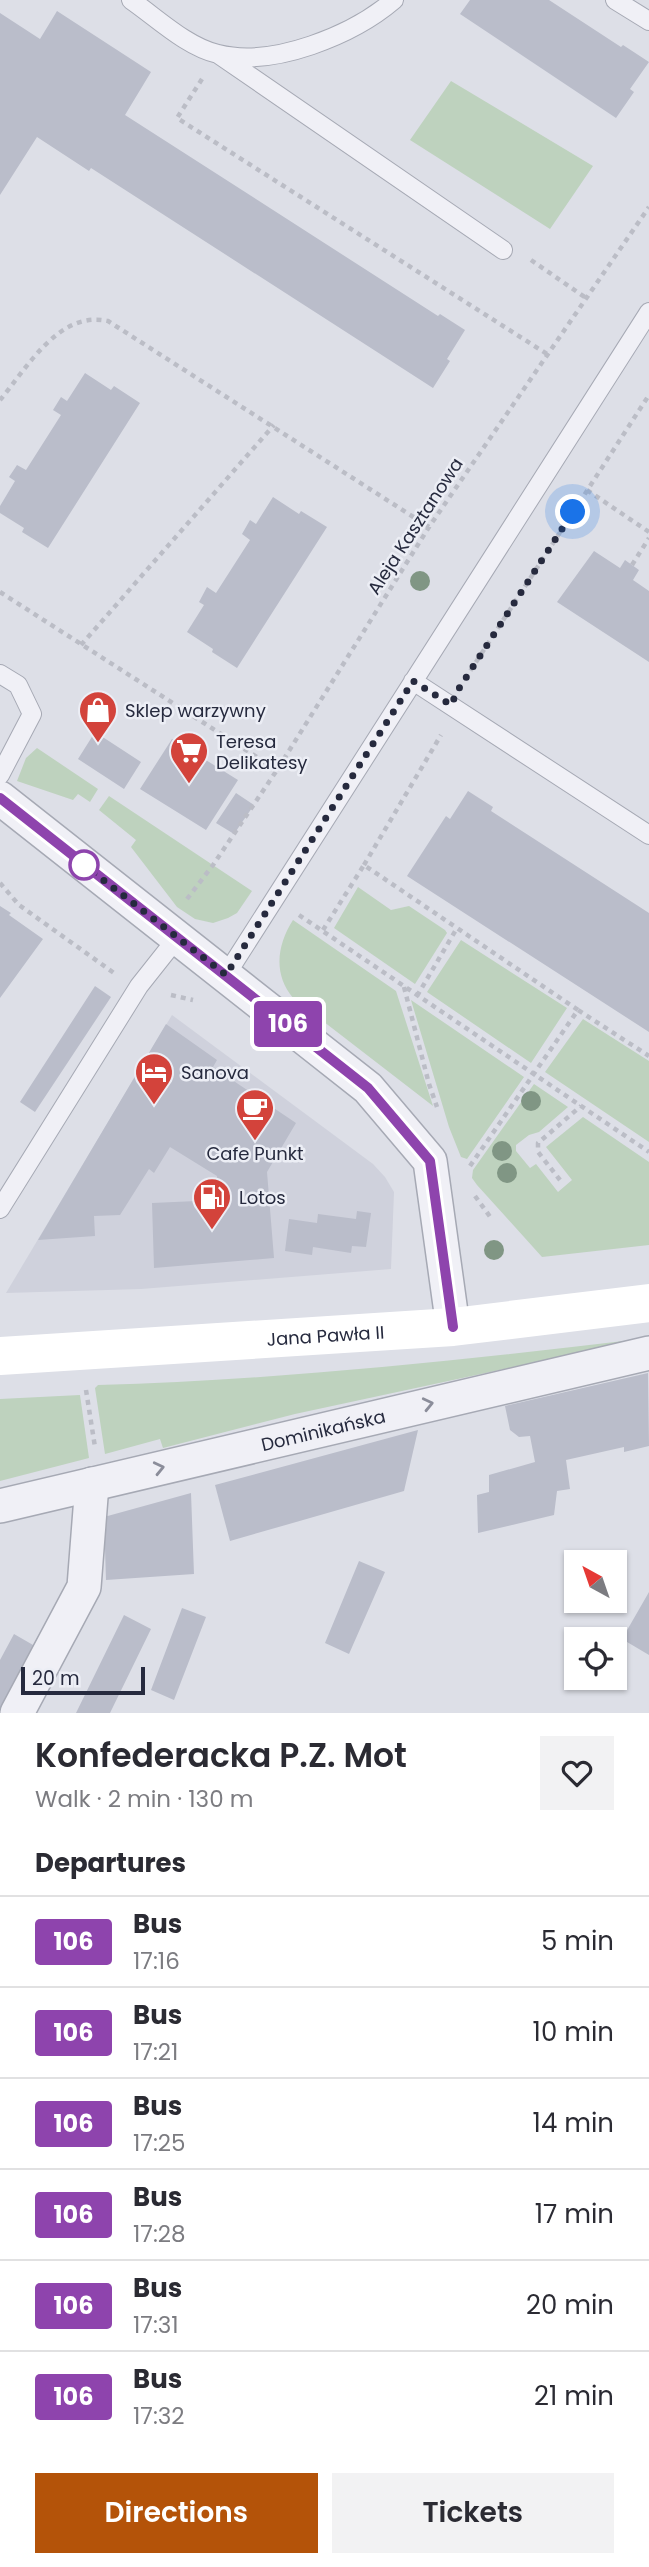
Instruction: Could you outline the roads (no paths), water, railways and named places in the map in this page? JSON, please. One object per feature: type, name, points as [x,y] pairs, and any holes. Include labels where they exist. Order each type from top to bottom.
[{"type":"main road","name":"Jana Pawła II","points":[[0,1356],[453,1327],[649,1303]]},
{"type":"street","points":[[1,795],[178,923],[226,975],[368,1088],[430,1161],[453,1327]]},
{"type":"street","name":"Dominikańska","points":[[0,1506],[649,1353]]},
{"type":"street","points":[[17,1713],[84,1587],[92,1483]]},
{"type":"lane","points":[[131,0],[190,41],[218,54],[503,250]]},
{"type":"lane","points":[[218,54],[263,58],[317,42],[361,24],[394,0]]},
{"type":"lane","points":[[615,0],[649,21]]},
{"type":"lane","points":[[226,975],[649,312]]},
{"type":"lane","points":[[0,674],[19,685],[32,714],[1,795]]},
{"type":"lane","points":[[413,681],[649,835]]},
{"type":"lane","points":[[0,1209],[178,923]]},
{"type":"place","name":"Sklep warzywny","points":[[98,744]]},
{"type":"place","name":"Teresa Delikatesy","points":[[189,785]]},
{"type":"place","name":"Sanova","points":[[154,1106]]},
{"type":"place","name":"Cafe Punkt","points":[[255,1142]]},
{"type":"place","name":"Lotos","points":[[212,1231]]}]
